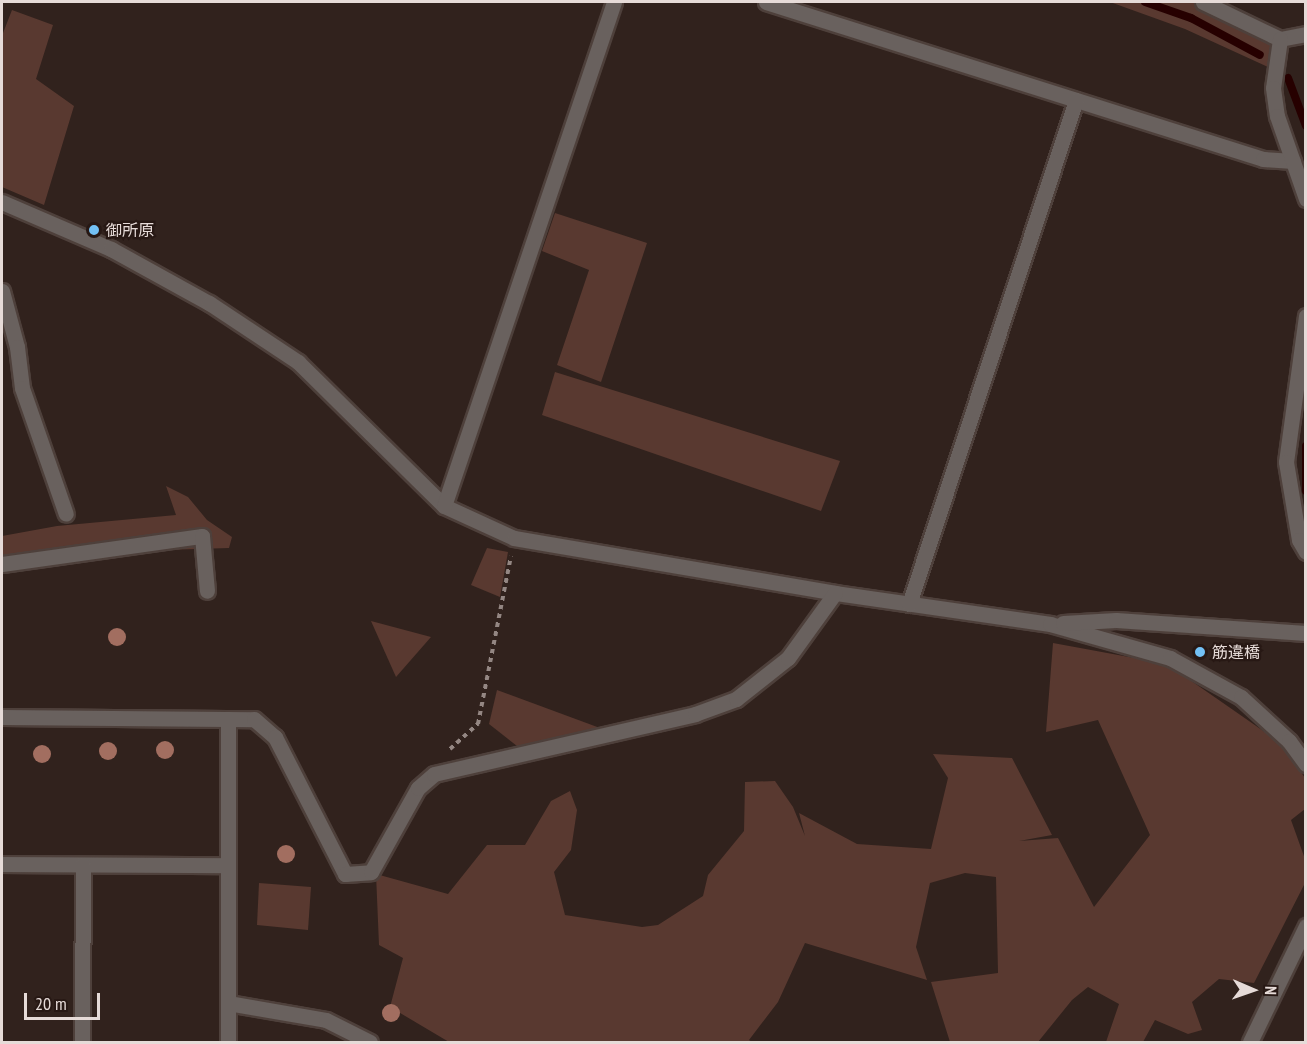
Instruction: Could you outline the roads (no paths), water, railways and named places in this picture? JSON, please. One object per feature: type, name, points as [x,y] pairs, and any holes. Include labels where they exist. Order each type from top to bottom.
[{"type":"street","points":[[444,506],[614,2]]},
{"type":"street","points":[[766,2],[1263,159],[1293,161]]},
{"type":"street","points":[[1203,2],[1280,39],[1305,34]]},
{"type":"street","points":[[1280,39],[1274,88],[1277,116],[1305,199]]},
{"type":"street","points":[[909,604],[1076,100]]},
{"type":"street","points":[[2,202],[111,249],[209,303],[298,362],[444,506],[514,538],[836,594],[1050,624],[1170,657],[1241,697],[1289,741],[1305,764]]},
{"type":"street","points":[[2,291],[12,324],[22,388],[66,514]]},
{"type":"street","points":[[1305,316],[1286,462],[1299,540],[1305,552]]},
{"type":"street","points":[[2,564],[202,536],[207,591]]},
{"type":"street","points":[[2,717],[254,719],[275,737],[345,874],[371,872],[418,788],[434,774],[695,714],[736,699],[788,658],[836,594]]},
{"type":"street","points":[[1050,624],[1116,620],[1305,633]]},
{"type":"street","points":[[228,719],[228,1042]]},
{"type":"street","points":[[2,864],[228,865]]},
{"type":"street","points":[[82,1042],[83,864]]},
{"type":"street","points":[[1250,1042],[1305,926]]},
{"type":"street","points":[[228,1003],[326,1020],[370,1042]]},
{"type":"waterway","points":[[1145,2],[1191,18],[1260,55]]},
{"type":"waterway","points":[[1288,78],[1306,126]]},
{"type":"waterway","points":[[1306,446],[1306,491]]},
{"type":"place","name":"御所原","points":[[94,230]]},
{"type":"place","name":"筋違橋","points":[[1200,652]]}]
